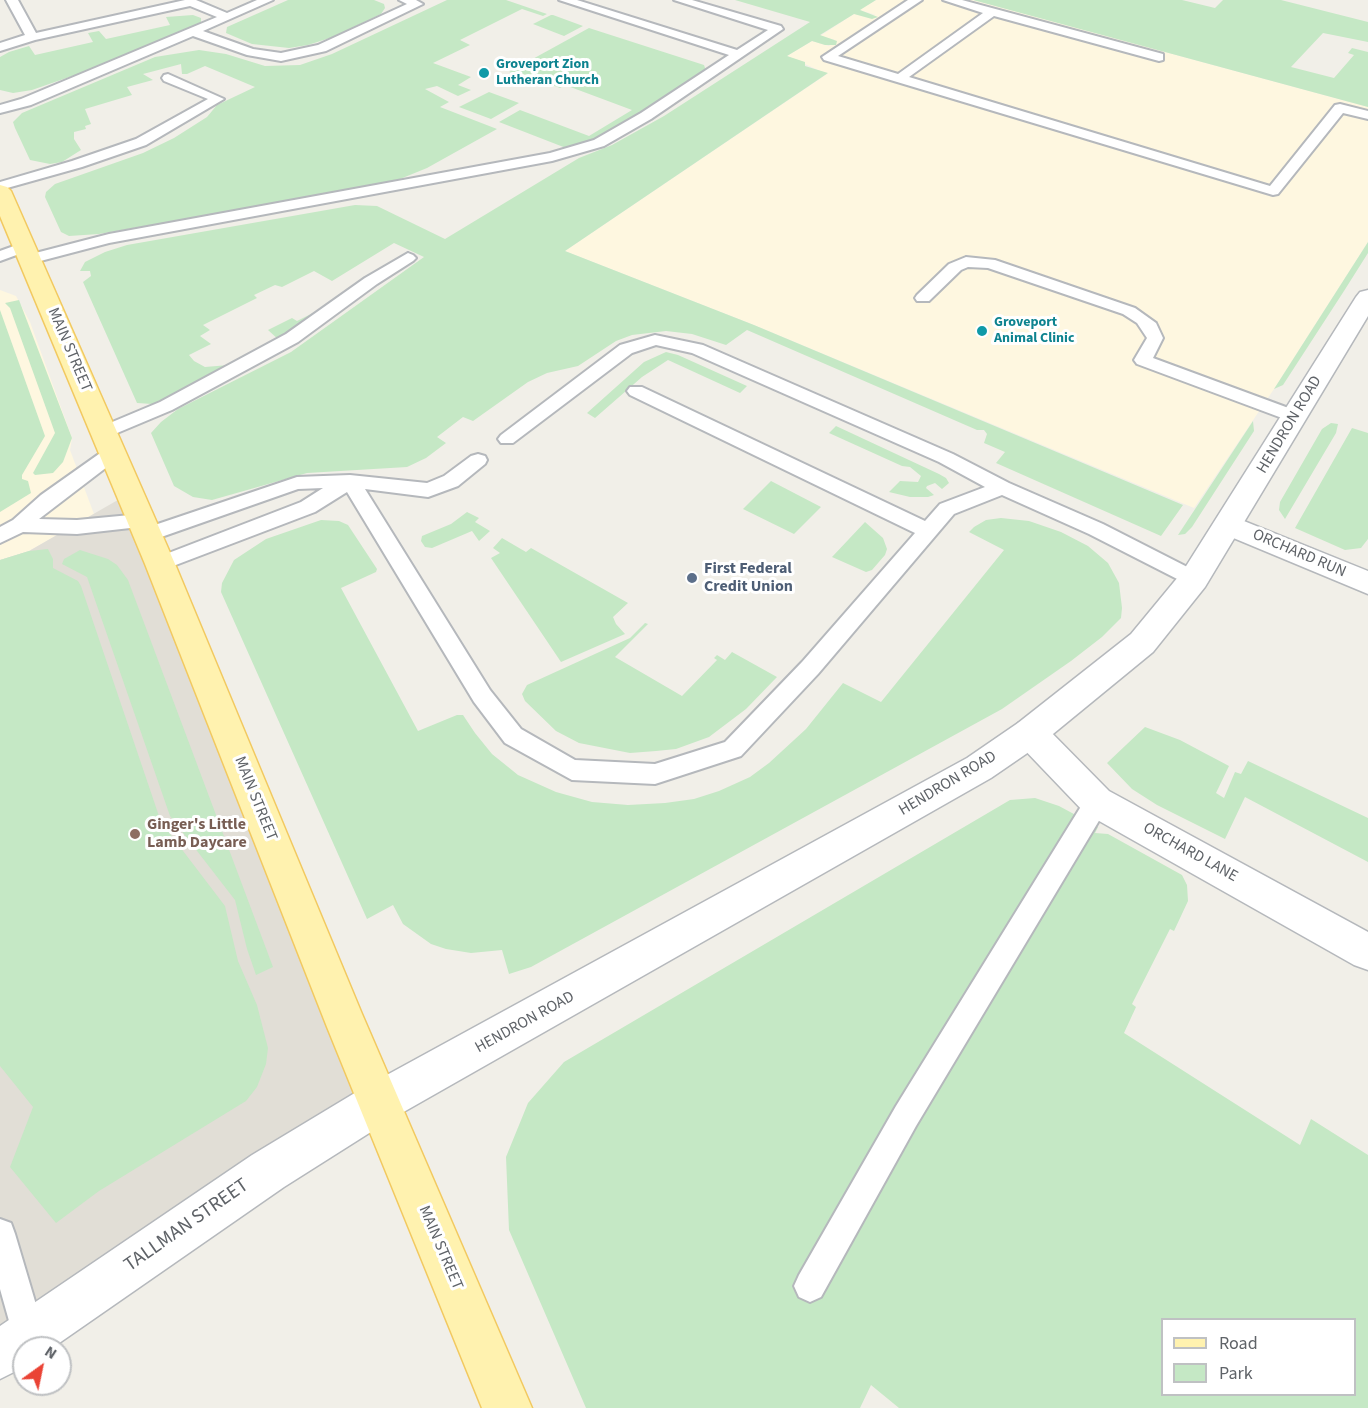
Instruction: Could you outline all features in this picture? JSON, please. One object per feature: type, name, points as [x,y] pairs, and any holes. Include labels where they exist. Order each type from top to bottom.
[{"type":"main road","name":"MAIN STREET","points":[[0,191],[160,564],[378,1103],[507,1408]]},
{"type":"street","name":"HENDRON ROAD","points":[[378,1103],[979,768],[1030,733],[1142,643],[1194,579],[1367,300]]},
{"type":"street","name":"ORCHARD RUN","points":[[1229,525],[1368,583]]},
{"type":"street","name":"ORCHARD LANE","points":[[1030,733],[1097,802],[1368,951]]},
{"type":"street","name":"TALLMAN STREET","points":[[28,1336],[268,1171],[378,1103]]},
{"type":"lane","points":[[12,0],[33,37]]},
{"type":"lane","points":[[0,109],[26,102],[267,0]]},
{"type":"lane","points":[[405,0],[422,2]]},
{"type":"lane","points":[[565,0],[738,54]]},
{"type":"lane","points":[[0,256],[109,239],[552,157],[599,143],[646,116],[777,29],[680,0]]},
{"type":"lane","points":[[916,0],[828,57],[1273,191],[1341,108],[1368,115]]},
{"type":"lane","points":[[950,0],[1159,57]]},
{"type":"lane","points":[[0,47],[33,37],[191,2],[227,17]]},
{"type":"lane","points":[[193,32],[251,52],[281,57],[322,48],[422,2]]},
{"type":"lane","points":[[900,78],[992,12]]},
{"type":"lane","points":[[0,186],[77,164],[141,142],[218,99],[168,78]]},
{"type":"lane","points":[[0,248],[27,253]]},
{"type":"lane","points":[[0,536],[20,525],[108,442],[165,406],[292,338],[371,280],[408,258]]},
{"type":"lane","points":[[923,298],[955,267],[966,262],[990,263],[1129,311],[1150,327],[1155,339],[1143,360],[1296,417]]},
{"type":"lane","points":[[507,439],[626,349],[655,340],[698,349],[946,458],[1002,488],[1096,529],[1194,579]]},
{"type":"lane","points":[[636,391],[928,531]]},
{"type":"lane","points":[[20,525],[144,528],[297,483],[350,481],[428,490],[451,481],[478,460]]},
{"type":"lane","points":[[350,481],[482,696],[513,736],[572,770],[655,774],[733,748],[810,668],[947,509],[1002,488]]},
{"type":"lane","points":[[160,564],[308,507],[350,481]]},
{"type":"lane","points":[[810,1286],[906,1116],[1097,802]]},
{"type":"lane","points":[[0,1234],[14,1336]]},
{"type":"shaded area","points":[[876,0],[973,0],[1368,107],[1368,242],[1274,389],[1194,508],[754,325],[565,251],[827,74],[787,56],[812,41],[829,46],[835,40],[820,36],[854,14],[876,15],[859,10]]},
{"type":"shaded area","points":[[0,290],[16,296],[30,322],[72,438],[70,450],[94,514],[29,551],[0,560]]},
{"type":"shaded area","name":"Ginger's Little Lamb Daycare","points":[[130,493],[378,1103],[28,1336],[12,1336],[12,1347],[0,1355],[0,560],[29,551]]},
{"type":"green space","points":[[288,0],[374,0],[384,4],[385,8],[381,14],[333,37],[289,48],[252,44],[226,33],[227,27]]},
{"type":"green space","points":[[447,0],[506,0],[547,14],[543,16],[522,9],[460,40],[470,45],[433,63],[471,77],[458,85],[471,90],[458,96],[437,86],[425,89],[449,102],[440,107],[497,129],[427,168],[400,179],[345,191],[99,234],[69,236],[61,232],[45,197],[46,192],[55,184],[143,153],[174,138],[207,117],[217,105],[255,87],[205,66],[187,74],[182,74],[181,64],[143,74],[153,80],[127,87],[132,95],[85,109],[91,124],[85,126],[86,129],[74,132],[74,139],[81,150],[62,162],[50,164],[30,160],[13,122],[22,113],[155,57],[199,50],[226,54],[265,66],[300,65],[332,54]]},
{"type":"green space","points":[[735,0],[876,0],[860,10],[878,17],[872,19],[854,14],[820,35],[837,41],[836,45],[825,45],[812,41],[787,56],[805,62],[805,66],[828,73],[565,251],[754,325],[1183,505],[1161,536],[996,463],[1005,452],[984,443],[987,434],[984,430],[977,430],[747,330],[726,345],[692,334],[666,331],[632,335],[616,341],[578,366],[547,373],[528,382],[473,421],[463,417],[437,437],[446,443],[426,458],[407,467],[307,473],[212,500],[193,497],[174,486],[151,433],[161,422],[178,409],[291,352],[424,257],[394,243],[332,281],[314,271],[282,287],[275,285],[254,295],[257,298],[203,325],[210,330],[200,336],[211,344],[189,355],[205,367],[229,365],[164,402],[152,404],[137,403],[83,282],[91,276],[90,271],[80,271],[85,262],[127,245],[355,205],[377,206],[445,239],[579,158],[612,145],[664,116],[810,22]]},
{"type":"green space","points":[[973,0],[1182,0],[1215,8],[1223,0],[1281,0],[1368,22],[1368,42],[1323,33],[1291,67],[1334,78],[1354,55],[1348,53],[1352,48],[1368,52],[1368,107]]},
{"type":"green space","points":[[193,15],[201,18],[201,23],[78,74],[32,90],[13,93],[0,90],[0,57],[9,52],[29,46],[35,55],[93,42],[88,33],[99,31],[106,39],[170,25],[166,17]]},
{"type":"green space","points":[[551,15],[583,26],[564,36],[533,24]]},
{"type":"green space","points":[[589,28],[704,65],[706,71],[603,137],[578,146],[566,148],[499,122],[520,110],[589,136],[632,110],[565,85],[560,88],[520,73],[517,75],[509,72]]},
{"type":"green space","points":[[489,92],[519,103],[491,119],[459,107]]},
{"type":"green space","points":[[1368,242],[1368,253],[1344,291],[1283,385],[1274,389]]},
{"type":"green space","points":[[19,300],[72,438],[63,462],[53,473],[35,475],[33,473],[55,433],[10,308],[5,303]]},
{"type":"green space","points":[[321,309],[280,341],[268,330],[292,318],[297,321]]},
{"type":"green space","points":[[0,310],[45,436],[22,475],[22,479],[28,481],[31,493],[0,512]]},
{"type":"green space","points":[[666,352],[678,355],[747,386],[740,393],[668,360],[642,377],[595,418],[587,413],[644,362]]},
{"type":"green space","points":[[1253,421],[1254,431],[1192,527],[1185,534],[1178,535]]},
{"type":"green space","points":[[1331,423],[1338,424],[1336,433],[1285,519],[1279,510],[1280,502],[1322,429]]},
{"type":"green space","points":[[836,426],[939,474],[949,483],[942,489],[935,483],[927,486],[926,488],[934,495],[928,497],[910,497],[889,492],[900,481],[918,482],[921,476],[910,467],[902,466],[829,433]]},
{"type":"green space","points":[[1352,428],[1368,433],[1368,539],[1361,548],[1345,550],[1295,528]]},
{"type":"green space","points":[[771,481],[821,507],[794,534],[743,509]]},
{"type":"green space","points":[[467,512],[479,518],[475,522],[490,531],[479,541],[472,531],[432,548],[425,547],[421,541],[422,536],[451,524]]},
{"type":"green space","points":[[1001,518],[1029,521],[1061,532],[1088,546],[1108,563],[1119,583],[1121,618],[1102,637],[1071,661],[1002,709],[531,967],[509,974],[502,950],[471,953],[431,944],[403,924],[393,905],[367,919],[221,592],[222,583],[234,560],[266,539],[321,520],[339,521],[348,525],[377,569],[376,572],[341,588],[418,731],[457,715],[463,715],[492,754],[518,775],[556,792],[592,802],[628,805],[665,803],[694,799],[750,777],[806,729],[843,683],[881,702],[1004,550],[969,532],[986,520]]},
{"type":"green space","points":[[865,522],[883,538],[887,549],[885,555],[872,570],[866,572],[832,557]]},
{"type":"green space","points":[[502,538],[526,552],[531,548],[628,603],[613,617],[625,634],[561,662],[491,558],[500,553],[493,548]]},
{"type":"green space","points":[[48,549],[53,559],[53,568],[78,581],[81,586],[161,822],[225,906],[238,961],[257,1005],[268,1048],[266,1064],[257,1087],[246,1101],[99,1191],[56,1223],[10,1167],[33,1107],[0,1066],[0,560],[29,551]]},
{"type":"green space","points":[[80,550],[108,559],[117,565],[128,580],[273,967],[256,975],[235,900],[170,816],[87,577],[62,564],[64,559]]},
{"type":"green space","points":[[645,623],[648,624],[615,657],[682,696],[717,660],[714,658],[717,655],[725,660],[732,652],[777,677],[746,709],[709,737],[676,749],[656,751],[630,753],[579,743],[556,731],[525,701],[522,694],[527,685],[630,638]]},
{"type":"green space","points":[[1145,727],[1180,740],[1229,766],[1216,793],[1224,798],[1235,772],[1241,774],[1248,761],[1368,818],[1368,862],[1245,797],[1225,839],[1157,805],[1132,789],[1107,763]]},
{"type":"green space","points":[[1035,798],[1059,806],[1098,827],[1095,833],[1108,834],[1182,875],[1187,885],[1188,901],[1174,931],[1170,929],[1132,1004],[1136,1007],[1124,1033],[1300,1145],[1311,1119],[1368,1155],[1368,1408],[899,1408],[871,1385],[860,1408],[586,1408],[509,1230],[506,1157],[528,1103],[564,1062],[1010,800]]},
{"type":"place","name":"Groveport Zion Lutheran Church","points":[[484,73]]},
{"type":"place","name":"Groveport Animal Clinic","points":[[982,331]]},
{"type":"place","name":"First Federal Credit Union","points":[[692,578]]},
{"type":"place","name":"Ginger's Little Lamb Daycare","points":[[135,834]]}]
